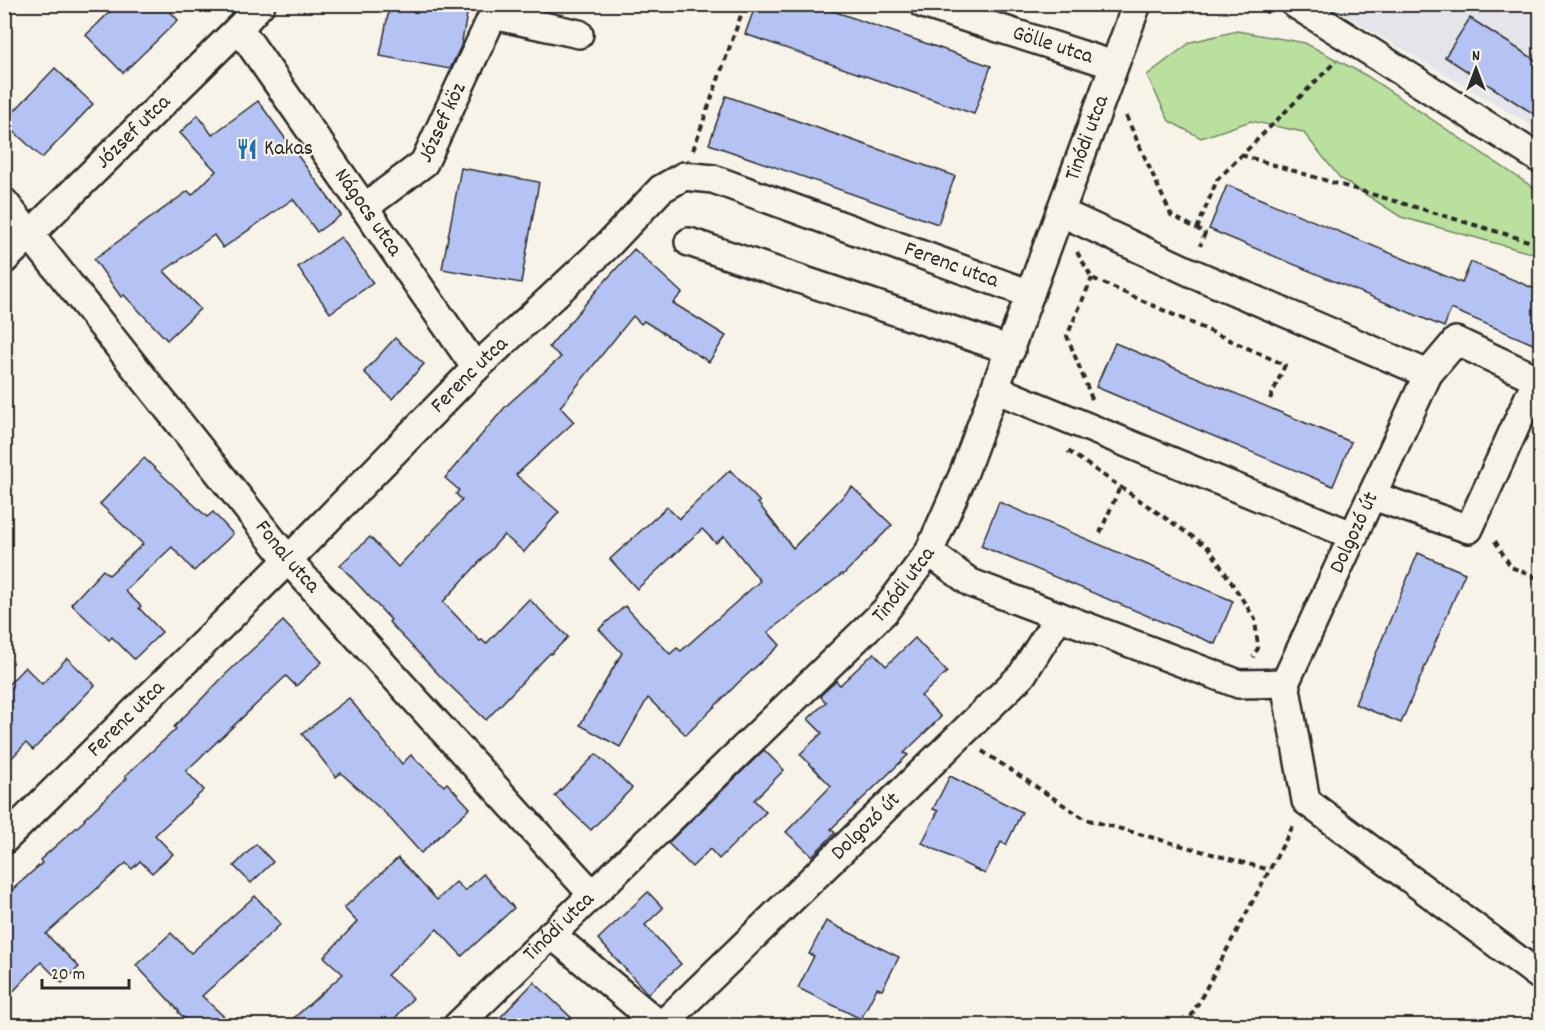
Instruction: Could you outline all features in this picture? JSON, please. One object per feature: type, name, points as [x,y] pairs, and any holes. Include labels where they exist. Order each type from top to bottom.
[{"type":"street","name":"József utca","points":[[4,260],[261,4]]},
{"type":"street","name":"Gölle utca","points":[[923,4],[1114,65]]},
{"type":"street","name":"Tinódi utca","points":[[457,1026],[885,611],[929,552],[963,475],[1030,294],[1069,216],[1114,65],[1137,4]]},
{"type":"street","name":"József köz","points":[[364,207],[424,163],[494,10],[579,34]]},
{"type":"street","points":[[1285,10],[1540,159]]},
{"type":"street","name":"Nágocs utca","points":[[239,28],[476,368]]},
{"type":"street","name":"Ferenc utca","points":[[4,840],[288,560],[476,368],[607,246],[661,189],[684,176],[713,179],[1030,294]]},
{"type":"street","name":"Fonal utca","points":[[4,202],[288,560],[593,895]]},
{"type":"street","points":[[1069,216],[1190,272],[1428,374]]},
{"type":"street","points":[[689,242],[1011,350]]},
{"type":"street","name":"Dolgozó út","points":[[1285,682],[1428,374],[1456,341],[1537,379],[1477,512]]},
{"type":"street","points":[[995,389],[1354,536]]},
{"type":"street","points":[[1373,496],[1469,530],[1477,512]]},
{"type":"street","points":[[929,552],[971,583],[1239,684],[1285,682],[1306,801],[1540,976]]},
{"type":"street","name":"Dolgozó út","points":[[661,1026],[961,737],[1022,675],[1059,616]]},
{"type":"street","points":[[550,934],[661,1026]]},
{"type":"path","points":[[684,176],[746,4]]},
{"type":"path","points":[[1254,4],[1285,10]]},
{"type":"path","points":[[1197,229],[1217,180],[1343,54]]},
{"type":"path","points":[[1124,111],[1171,216],[1204,233],[1190,272]]},
{"type":"path","points":[[1241,155],[1535,243],[1540,241]]},
{"type":"path","points":[[1069,216],[1068,236],[1092,278],[1285,365],[1270,399]]},
{"type":"path","points":[[1092,278],[1067,336],[1092,399]]},
{"type":"path","points":[[1062,448],[1209,548],[1255,619],[1258,648],[1239,684]]},
{"type":"path","points":[[1100,533],[1120,487]]},
{"type":"path","points":[[1477,512],[1511,567],[1540,579]]},
{"type":"path","points":[[961,737],[1085,819],[1270,870]]},
{"type":"path","points":[[1186,1026],[1306,801]]},
{"type":"shaded area","points":[[1328,5],[1540,5],[1540,131]]},
{"type":"green space","points":[[1237,31],[1305,43],[1367,76],[1540,192],[1540,253],[1527,252],[1401,217],[1340,178],[1303,132],[1251,121],[1201,138],[1169,121],[1147,75],[1191,42]]},
{"type":"building","points":[[118,4],[163,4],[178,20],[123,73],[86,35]]},
{"type":"building","points":[[390,4],[469,4],[461,46],[450,69],[380,56]]},
{"type":"building","points":[[756,4],[813,4],[991,66],[974,114],[745,34]]},
{"type":"building","points":[[1470,18],[1540,63],[1540,118],[1445,57]]},
{"type":"building","points":[[55,68],[93,104],[42,158],[4,122]]},
{"type":"building","points":[[726,96],[955,176],[938,224],[709,144]]},
{"type":"building","points":[[258,101],[341,215],[317,232],[293,199],[223,248],[214,235],[164,271],[200,309],[167,340],[124,295],[121,297],[94,259],[188,191],[192,195],[216,171],[180,133],[198,115],[212,135]]},
{"type":"building","points":[[461,168],[539,182],[521,283],[442,269]]},
{"type":"building","points":[[1227,185],[1462,283],[1471,262],[1540,291],[1540,347],[1451,309],[1444,327],[1209,229]]},
{"type":"building","points":[[341,237],[373,283],[330,313],[298,267]]},
{"type":"building","points":[[634,249],[682,293],[673,303],[726,336],[709,362],[644,321],[641,324],[633,316],[560,407],[574,422],[516,475],[559,512],[524,552],[504,535],[443,602],[480,641],[486,644],[529,599],[568,637],[486,720],[389,622],[391,620],[340,565],[370,537],[398,567],[462,500],[456,494],[459,490],[445,478],[506,406],[561,357],[549,347]]},
{"type":"building","points":[[395,338],[424,364],[392,399],[364,372]]},
{"type":"building","points":[[1115,343],[1351,442],[1333,486],[1096,387]]},
{"type":"building","points":[[144,458],[207,517],[213,512],[233,534],[194,571],[172,547],[125,591],[141,606],[139,608],[162,632],[134,659],[112,637],[109,640],[71,604],[103,570],[109,575],[143,544],[100,504]]},
{"type":"building","points":[[730,470],[760,502],[758,503],[793,548],[852,487],[892,525],[843,575],[768,632],[780,645],[686,735],[648,698],[620,747],[580,725],[622,653],[599,629],[625,606],[670,654],[677,648],[681,651],[760,581],[724,536],[716,543],[702,529],[637,589],[610,559],[667,507],[679,519]]},
{"type":"building","points":[[999,502],[1233,601],[1215,644],[981,546]]},
{"type":"building","points":[[1418,553],[1465,573],[1401,723],[1355,704]]},
{"type":"building","points":[[283,621],[322,662],[296,686],[286,676],[186,771],[204,790],[155,835],[173,854],[152,873],[140,861],[132,869],[126,863],[46,934],[79,967],[62,983],[41,962],[4,1001],[4,897],[42,863],[40,860],[85,820],[127,778],[125,776],[176,729],[174,727],[227,673]]},
{"type":"building","points":[[915,638],[947,672],[921,696],[941,717],[904,753],[908,755],[831,829],[835,833],[812,856],[786,832],[831,786],[800,754],[822,733],[808,719],[826,702],[820,696],[836,681],[840,685],[874,653],[886,666]]},
{"type":"building","points":[[67,658],[95,685],[33,750],[26,743],[4,766],[4,689],[25,667],[42,684]]},
{"type":"building","points":[[349,698],[402,764],[411,755],[444,786],[447,783],[470,808],[421,853],[387,815],[341,773],[336,777],[302,734]]},
{"type":"building","points":[[764,750],[784,770],[754,800],[766,812],[719,859],[710,849],[692,867],[668,843]]},
{"type":"building","points":[[596,754],[632,788],[591,830],[555,796]]},
{"type":"building","points":[[950,776],[1022,812],[1006,845],[1001,842],[985,874],[922,843],[938,811],[933,809]]},
{"type":"building","points":[[256,844],[273,862],[251,883],[234,866]]},
{"type":"building","points":[[398,858],[437,900],[456,882],[465,891],[483,874],[514,908],[462,956],[437,929],[387,975],[413,998],[388,1026],[285,1026],[343,974],[324,957],[357,922],[344,908]]},
{"type":"building","points":[[648,892],[663,908],[645,925],[681,964],[648,994],[598,939]]},
{"type":"building","points":[[255,896],[281,924],[202,996],[234,1026],[192,1026],[136,965],[171,933],[191,953]]},
{"type":"building","points":[[826,921],[899,957],[882,990],[877,988],[861,1019],[798,988],[814,956],[809,954]]},
{"type":"building","points":[[534,982],[580,1026],[492,1026]]},
{"type":"place","name":"Kakas","points":[[247,149]]}]
